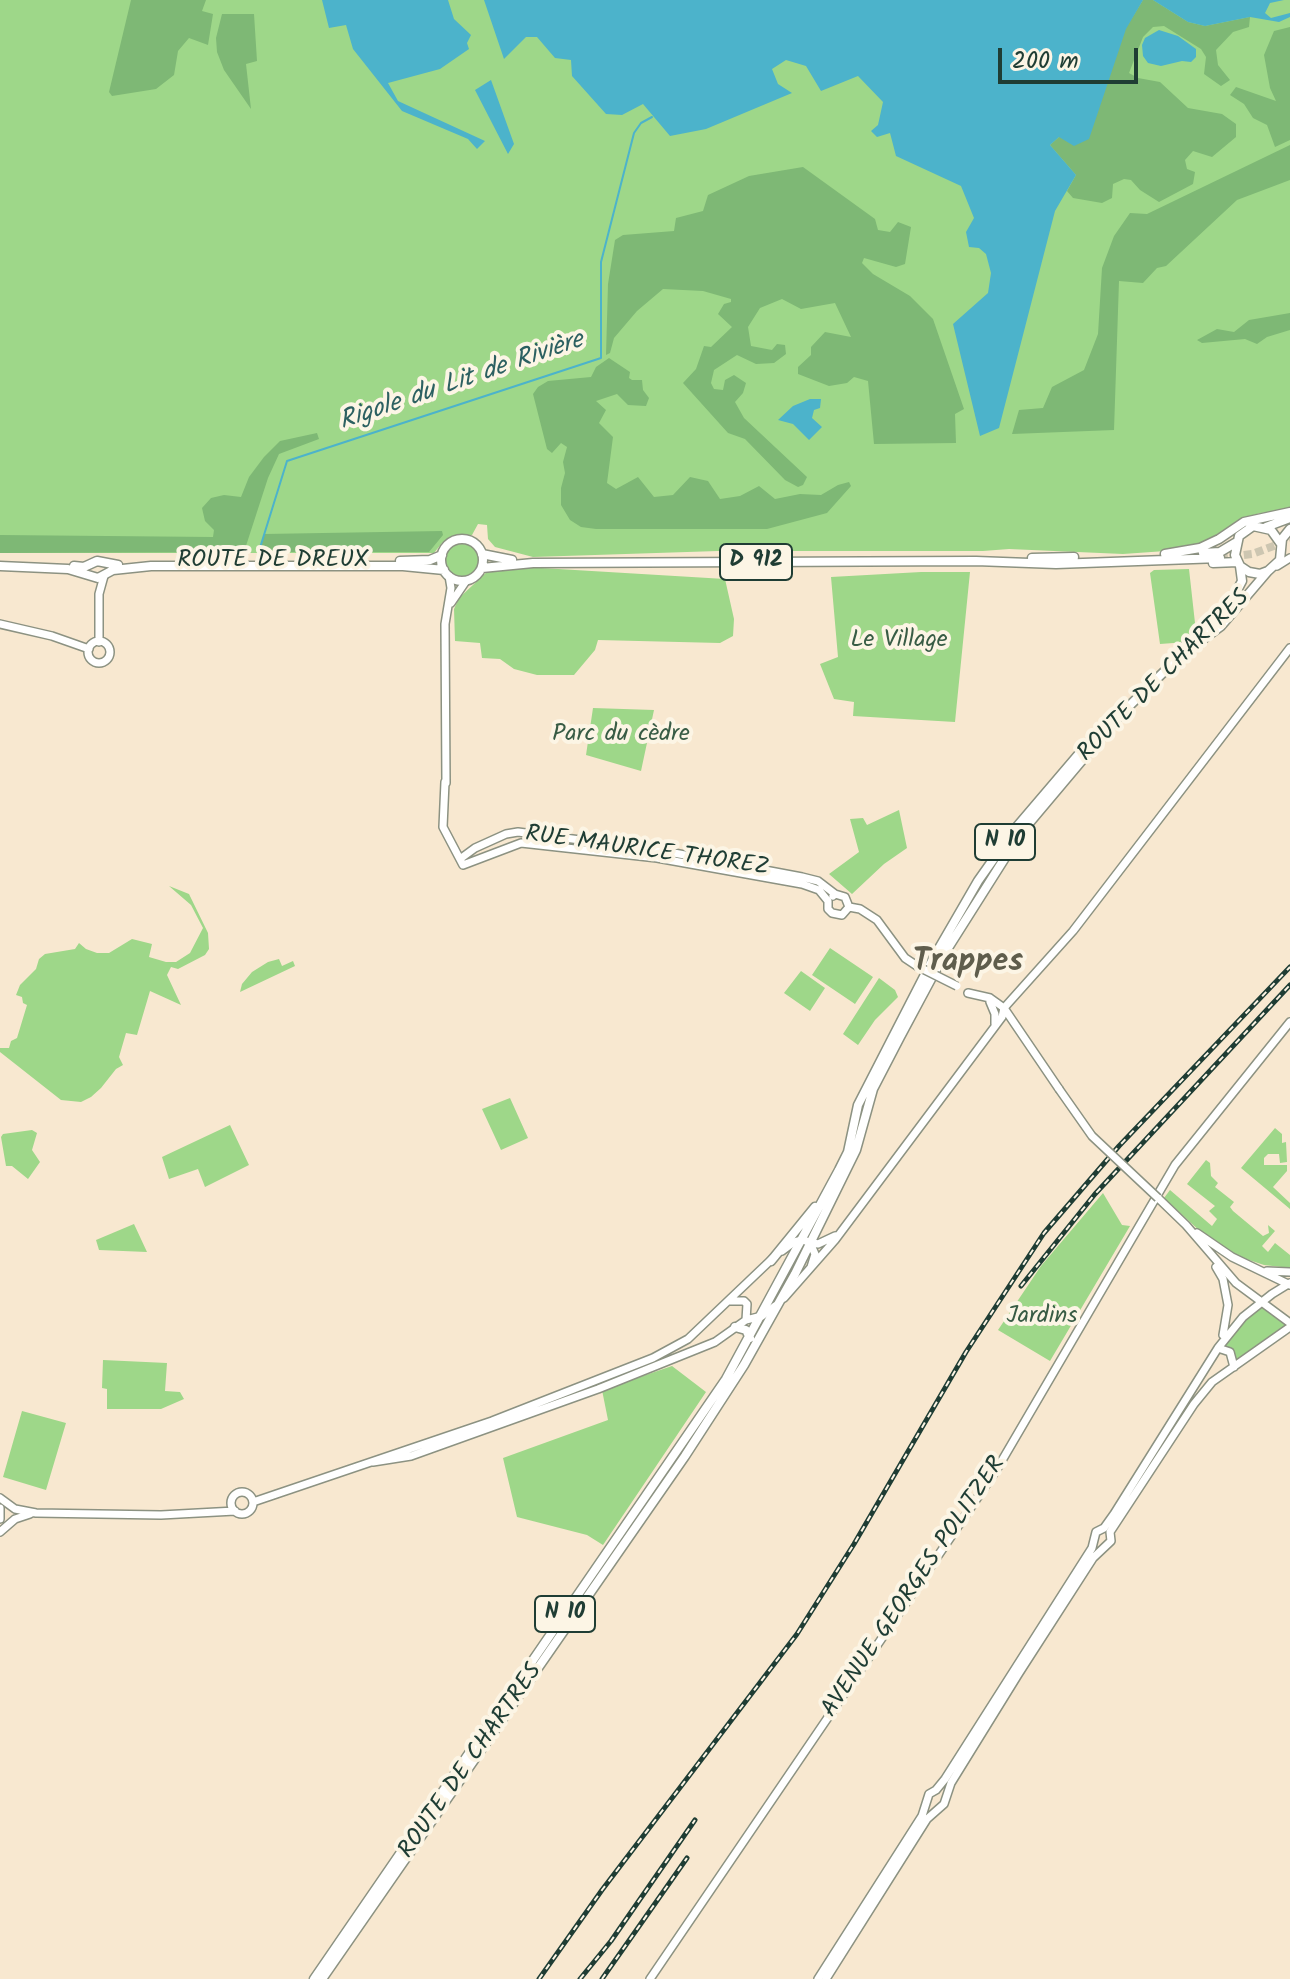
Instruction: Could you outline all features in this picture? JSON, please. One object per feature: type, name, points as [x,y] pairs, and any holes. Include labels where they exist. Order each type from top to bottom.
[{"type":"main road","points":[[1165,554],[1200,548],[1244,522],[1290,512]]},
{"type":"main road","points":[[979,561],[1220,552],[1235,543],[1249,528],[1266,527],[1290,518]]},
{"type":"main road","points":[[1266,527],[1287,547]]},
{"type":"main road","name":"N 10","points":[[1272,569],[1287,547],[1290,529]]},
{"type":"main road","points":[[464,540],[475,544],[482,554],[482,568],[466,581],[446,573],[442,555],[452,542],[464,540]]},
{"type":"main road","name":"N 10","points":[[1235,543],[1234,551],[1239,564]]},
{"type":"main road","name":"D 912","points":[[482,554],[533,563]]},
{"type":"main road","name":"ROUTE DE DREUX","points":[[442,555],[426,561],[112,565],[97,561],[92,572],[105,575],[126,569],[193,566],[403,566],[446,573]]},
{"type":"main road","points":[[1065,563],[1220,558]]},
{"type":"main road","name":"D 912","points":[[482,568],[533,563],[979,561],[1239,564]]},
{"type":"main road","points":[[104,563],[107,569],[105,575]]},
{"type":"main road","points":[[1239,564],[1254,573],[1272,569]]},
{"type":"main road","name":"ROUTE DE CHARTRES","points":[[322,1979],[685,1456],[744,1365],[779,1304],[848,1152],[858,1105],[934,957],[978,881],[1014,830],[1073,758],[1176,652],[1221,615],[1241,584],[1243,576],[1239,564]]},
{"type":"main road","points":[[0,565],[92,572]]},
{"type":"main road","name":"ROUTE DE CHARTRES","points":[[314,1979],[712,1400],[806,1242],[856,1150],[873,1089],[946,951],[1020,834],[1121,714],[1180,656],[1221,626],[1272,569]]},
{"type":"main road","points":[[771,1261],[808,1216],[833,1174],[839,1170]]},
{"type":"main road","points":[[735,1327],[746,1330],[750,1338]]},
{"type":"main road","points":[[525,1698],[539,1665]]},
{"type":"main road","points":[[458,1783],[482,1759]]},
{"type":"street","points":[[92,572],[99,594]]},
{"type":"street","points":[[446,573],[451,588],[447,612],[443,827],[460,860]]},
{"type":"street","points":[[99,642],[99,594],[105,575]]},
{"type":"street","points":[[447,612],[466,581]]},
{"type":"street","points":[[0,624],[31,630],[89,649]]},
{"type":"street","points":[[99,642],[109,648],[107,660],[95,662],[89,655],[89,649],[99,642]]},
{"type":"street","points":[[779,1304],[811,1269],[898,1155],[1002,1017],[1004,1008],[1073,931],[1290,648]]},
{"type":"street","name":"RUE MAURICE THOREZ","points":[[460,860],[475,848],[518,832],[658,850],[802,877],[818,881],[835,894]]},
{"type":"street","name":"RUE MAURICE THOREZ","points":[[460,860],[521,843],[657,858],[814,887],[828,901]]},
{"type":"street","points":[[835,894],[845,897],[849,907],[846,913],[836,915],[830,911],[828,901],[835,894]]},
{"type":"street","points":[[849,907],[869,913],[886,928],[905,958],[917,966],[968,993],[1012,1010],[1059,1089],[1092,1136],[1186,1225],[1236,1283],[1290,1325],[1212,1382],[1107,1530]]},
{"type":"street","points":[[968,993],[990,998],[1004,1008]]},
{"type":"street","points":[[990,1002],[995,1014],[994,1026]]},
{"type":"street","name":"AVENUE GEORGES POLITZER","points":[[650,1979],[997,1469],[1184,1153],[1290,1022]]},
{"type":"street","points":[[1107,1530],[1220,1346],[1243,1317],[1289,1284],[1232,1257],[1186,1225]]},
{"type":"street","points":[[253,1502],[492,1421],[642,1363],[677,1346],[704,1326],[791,1243],[824,1243],[837,1234]]},
{"type":"street","points":[[806,1242],[815,1254],[811,1269]]},
{"type":"street","points":[[1209,1254],[1223,1279],[1228,1305],[1220,1346]]},
{"type":"street","points":[[1265,1271],[1290,1272]]},
{"type":"street","points":[[731,1301],[747,1304],[746,1320]]},
{"type":"street","name":"ROUTE DE CHARTRES","points":[[762,1316],[779,1304]]},
{"type":"street","points":[[373,1462],[411,1456],[495,1427],[715,1342],[746,1320],[762,1316]]},
{"type":"street","points":[[704,1326],[707,1336],[715,1342]]},
{"type":"street","points":[[1280,1334],[1290,1337]]},
{"type":"street","points":[[1220,1346],[1230,1352],[1234,1367]]},
{"type":"street","points":[[0,1498],[15,1509],[36,1513],[161,1515],[246,1513],[253,1502],[250,1496],[242,1493],[215,1512]]},
{"type":"street","points":[[231,1502],[235,1511]]},
{"type":"street","points":[[0,1508],[0,1519]]},
{"type":"street","points":[[0,1532],[15,1519],[36,1513]]},
{"type":"street","points":[[818,1979],[922,1816],[929,1794],[936,1790],[1092,1548],[1098,1530],[1107,1530]]},
{"type":"street","points":[[826,1979],[927,1819],[944,1804],[945,1796],[1019,1673],[1104,1546],[1111,1541],[1107,1530]]},
{"type":"street","points":[[1094,1538],[1104,1546]]},
{"type":"street","points":[[936,1790],[945,1796]]},
{"type":"street","points":[[927,1802],[937,1809]]},
{"type":"green space","points":[[0,0],[1290,0],[1290,509],[1260,513],[1239,520],[1194,549],[1123,554],[1009,549],[718,551],[533,557],[495,547],[488,539],[487,525],[478,524],[472,535],[453,537],[442,543],[434,553],[0,553]]},
{"type":"green space","points":[[131,0],[206,0],[202,11],[213,14],[208,45],[189,38],[178,51],[174,75],[156,89],[112,96],[109,92]]},
{"type":"green space","points":[[1143,0],[1153,0],[1188,22],[1205,26],[1250,17],[1249,27],[1233,32],[1216,50],[1218,65],[1230,80],[1221,86],[1204,74],[1206,57],[1201,49],[1164,26],[1153,27],[1143,37],[1129,73],[1160,82],[1188,108],[1222,114],[1236,124],[1236,137],[1212,157],[1193,151],[1185,160],[1187,169],[1195,172],[1193,184],[1159,202],[1131,180],[1124,179],[1113,184],[1112,198],[1102,203],[1073,198],[1067,191],[1076,175],[1050,145],[1059,137]]},
{"type":"green space","points":[[222,14],[254,14],[257,61],[246,64],[251,109],[224,70],[217,52],[216,38]]},
{"type":"green space","points":[[1290,27],[1290,140],[1275,147],[1267,125],[1253,118],[1244,104],[1230,95],[1236,87],[1276,101],[1270,88],[1264,55],[1274,31]]},
{"type":"green space","points":[[1290,145],[1290,180],[1237,200],[1166,266],[1157,268],[1143,283],[1119,281],[1114,430],[1012,434],[1019,410],[1043,408],[1052,387],[1084,370],[1098,334],[1102,268],[1114,236],[1130,213],[1147,214]]},
{"type":"green space","points":[[803,167],[875,219],[878,230],[890,232],[898,222],[911,227],[905,264],[896,267],[864,258],[862,263],[873,274],[910,296],[933,319],[964,409],[955,414],[956,443],[874,444],[868,381],[854,377],[847,383],[829,386],[798,374],[798,367],[811,355],[811,347],[825,332],[851,337],[835,303],[801,309],[782,299],[760,308],[748,327],[751,346],[772,350],[777,344],[785,345],[786,354],[774,363],[756,364],[737,355],[714,370],[711,383],[714,389],[723,390],[725,380],[734,375],[746,383],[743,393],[735,402],[744,418],[807,477],[798,487],[785,480],[745,439],[728,433],[683,383],[696,369],[704,346],[711,347],[732,327],[718,314],[731,299],[703,291],[663,289],[637,311],[614,338],[610,353],[606,355],[608,284],[615,240],[623,235],[674,231],[676,218],[703,211],[708,195],[749,176]]},
{"type":"green space","points":[[1290,313],[1290,330],[1267,337],[1257,344],[1245,339],[1202,343],[1197,340],[1217,329],[1234,332],[1249,320]]},
{"type":"green space","points":[[609,358],[630,372],[629,378],[632,380],[642,380],[643,390],[649,398],[646,406],[628,405],[617,394],[596,401],[606,410],[599,423],[613,437],[607,483],[616,489],[638,477],[654,497],[673,495],[690,477],[708,481],[720,499],[740,496],[759,486],[775,499],[800,494],[821,495],[849,482],[851,486],[827,513],[767,529],[581,527],[570,520],[561,505],[565,473],[563,462],[567,447],[561,443],[552,453],[547,449],[533,394],[548,381],[591,377],[596,367]]},
{"type":"green space","points":[[317,433],[319,439],[279,454],[244,552],[0,553],[0,535],[213,537],[214,530],[205,521],[202,508],[211,498],[224,495],[241,497],[249,477],[280,441]]},
{"type":"green space","points":[[442,531],[443,535],[429,552],[259,552],[264,534]]},
{"type":"green space","points":[[462,544],[474,549],[479,561],[474,573],[462,578],[450,573],[445,561],[450,549]]},
{"type":"green space","points":[[525,567],[725,579],[734,619],[733,636],[720,643],[598,640],[595,650],[574,675],[537,675],[514,669],[500,659],[482,658],[480,643],[455,641],[454,609],[459,598],[489,570]]},
{"type":"green space","points":[[1189,569],[1196,632],[1187,642],[1160,644],[1150,573],[1154,570]]},
{"type":"green space","name":"Le Village","points":[[970,572],[955,722],[853,716],[854,702],[834,699],[820,664],[838,657],[831,577]]},
{"type":"green space","name":"Parc du cèdre","points":[[593,708],[654,710],[641,771],[586,755]]},
{"type":"green space","points":[[899,810],[907,848],[884,864],[852,894],[829,874],[859,852],[850,819],[863,818],[867,825]]},
{"type":"green space","points":[[169,886],[189,894],[208,933],[209,949],[205,955],[178,969],[171,967],[167,975],[181,1005],[150,991],[137,1035],[126,1033],[119,1057],[123,1065],[91,1097],[81,1102],[61,1100],[0,1052],[0,1048],[9,1048],[11,1041],[17,1038],[27,1005],[22,997],[16,995],[20,985],[36,969],[39,959],[45,954],[75,949],[79,943],[97,953],[109,953],[132,939],[152,944],[149,957],[166,962],[176,962],[190,953],[203,928],[191,905]]},
{"type":"green space","points":[[830,948],[873,977],[855,1004],[812,975]]},
{"type":"green space","points":[[279,959],[282,966],[293,961],[295,966],[240,992],[242,984],[252,972]]},
{"type":"green space","points":[[801,971],[825,988],[810,1011],[784,993]]},
{"type":"green space","points":[[879,978],[895,990],[898,997],[875,1020],[858,1045],[843,1034]]},
{"type":"green space","points":[[510,1098],[528,1138],[501,1150],[482,1109]]},
{"type":"green space","points":[[230,1125],[249,1165],[205,1187],[198,1169],[169,1179],[162,1157]]},
{"type":"green space","points":[[1275,1128],[1282,1134],[1282,1143],[1286,1142],[1287,1162],[1280,1163],[1279,1154],[1268,1154],[1264,1165],[1287,1165],[1287,1171],[1273,1187],[1290,1203],[1290,1209],[1241,1168]]},
{"type":"green space","points":[[32,1130],[37,1133],[32,1150],[40,1162],[28,1179],[12,1166],[6,1166],[1,1137],[3,1134]]},
{"type":"green space","points":[[1206,1160],[1210,1163],[1211,1176],[1218,1183],[1215,1187],[1234,1202],[1230,1207],[1233,1211],[1263,1236],[1269,1233],[1268,1225],[1275,1231],[1262,1246],[1268,1252],[1275,1243],[1290,1255],[1290,1268],[1264,1265],[1240,1257],[1203,1234],[1164,1198],[1170,1190],[1212,1226],[1217,1219],[1209,1211],[1215,1206],[1187,1184]]},
{"type":"green space","name":"Jardins","points":[[1103,1193],[1122,1225],[1130,1226],[1050,1361],[998,1330],[1041,1266]]},
{"type":"green space","points":[[134,1224],[147,1252],[99,1250],[96,1240]]},
{"type":"green space","points":[[1260,1306],[1286,1325],[1236,1360],[1222,1347],[1235,1329]]},
{"type":"green space","points":[[103,1360],[167,1363],[165,1391],[180,1392],[184,1399],[161,1409],[107,1409],[107,1389],[102,1388]]},
{"type":"green space","points":[[672,1366],[706,1392],[603,1545],[587,1535],[517,1517],[503,1458],[608,1420],[602,1390]]},
{"type":"green space","points":[[22,1411],[66,1423],[46,1490],[3,1477]]},
{"type":"water","points":[[322,0],[448,0],[454,19],[471,35],[467,43],[469,49],[440,69],[388,83],[398,101],[485,141],[477,149],[468,139],[402,111],[353,49],[346,25],[329,28]]},
{"type":"water","points":[[484,0],[1143,0],[1126,29],[1089,139],[1074,146],[1059,137],[1050,145],[1076,175],[1055,211],[999,428],[980,436],[953,324],[988,293],[991,273],[986,254],[979,248],[969,247],[966,232],[974,218],[961,186],[896,156],[890,133],[877,137],[871,131],[878,125],[883,102],[858,76],[821,91],[806,66],[786,60],[772,69],[778,84],[792,93],[706,129],[670,136],[643,104],[622,115],[606,114],[572,76],[571,60],[555,58],[537,37],[526,37],[504,59]]},
{"type":"water","points":[[1153,0],[1284,0],[1270,3],[1265,13],[1271,18],[1290,13],[1290,17],[1279,22],[1250,17],[1205,26],[1188,22]]},
{"type":"water","points":[[1159,30],[1178,36],[1196,49],[1196,57],[1191,62],[1161,66],[1148,63],[1143,56],[1142,45],[1145,38]]},
{"type":"water","points":[[491,80],[514,144],[508,154],[475,90]]},
{"type":"water","points":[[810,399],[821,399],[820,408],[814,410],[812,418],[822,427],[809,440],[793,424],[778,420],[793,406]]},
{"type":"waterway","name":"Rigole du Lit de Rivière","points":[[259,551],[287,461],[601,358],[601,262],[634,133],[641,123],[652,117]]},
{"type":"tunnel","points":[[1220,558],[1252,554],[1290,540]]},
{"type":"railway","points":[[539,1979],[602,1890],[797,1634],[854,1544],[966,1352],[1044,1233],[1119,1146],[1290,967]]},
{"type":"railway","points":[[1021,1286],[1095,1194],[1290,985]]},
{"type":"railway","points":[[580,1979],[611,1941],[695,1820]]},
{"type":"railway","points":[[602,1979],[687,1858]]},
{"type":"district","name":"Trappes","points":[[968,965]]}]
